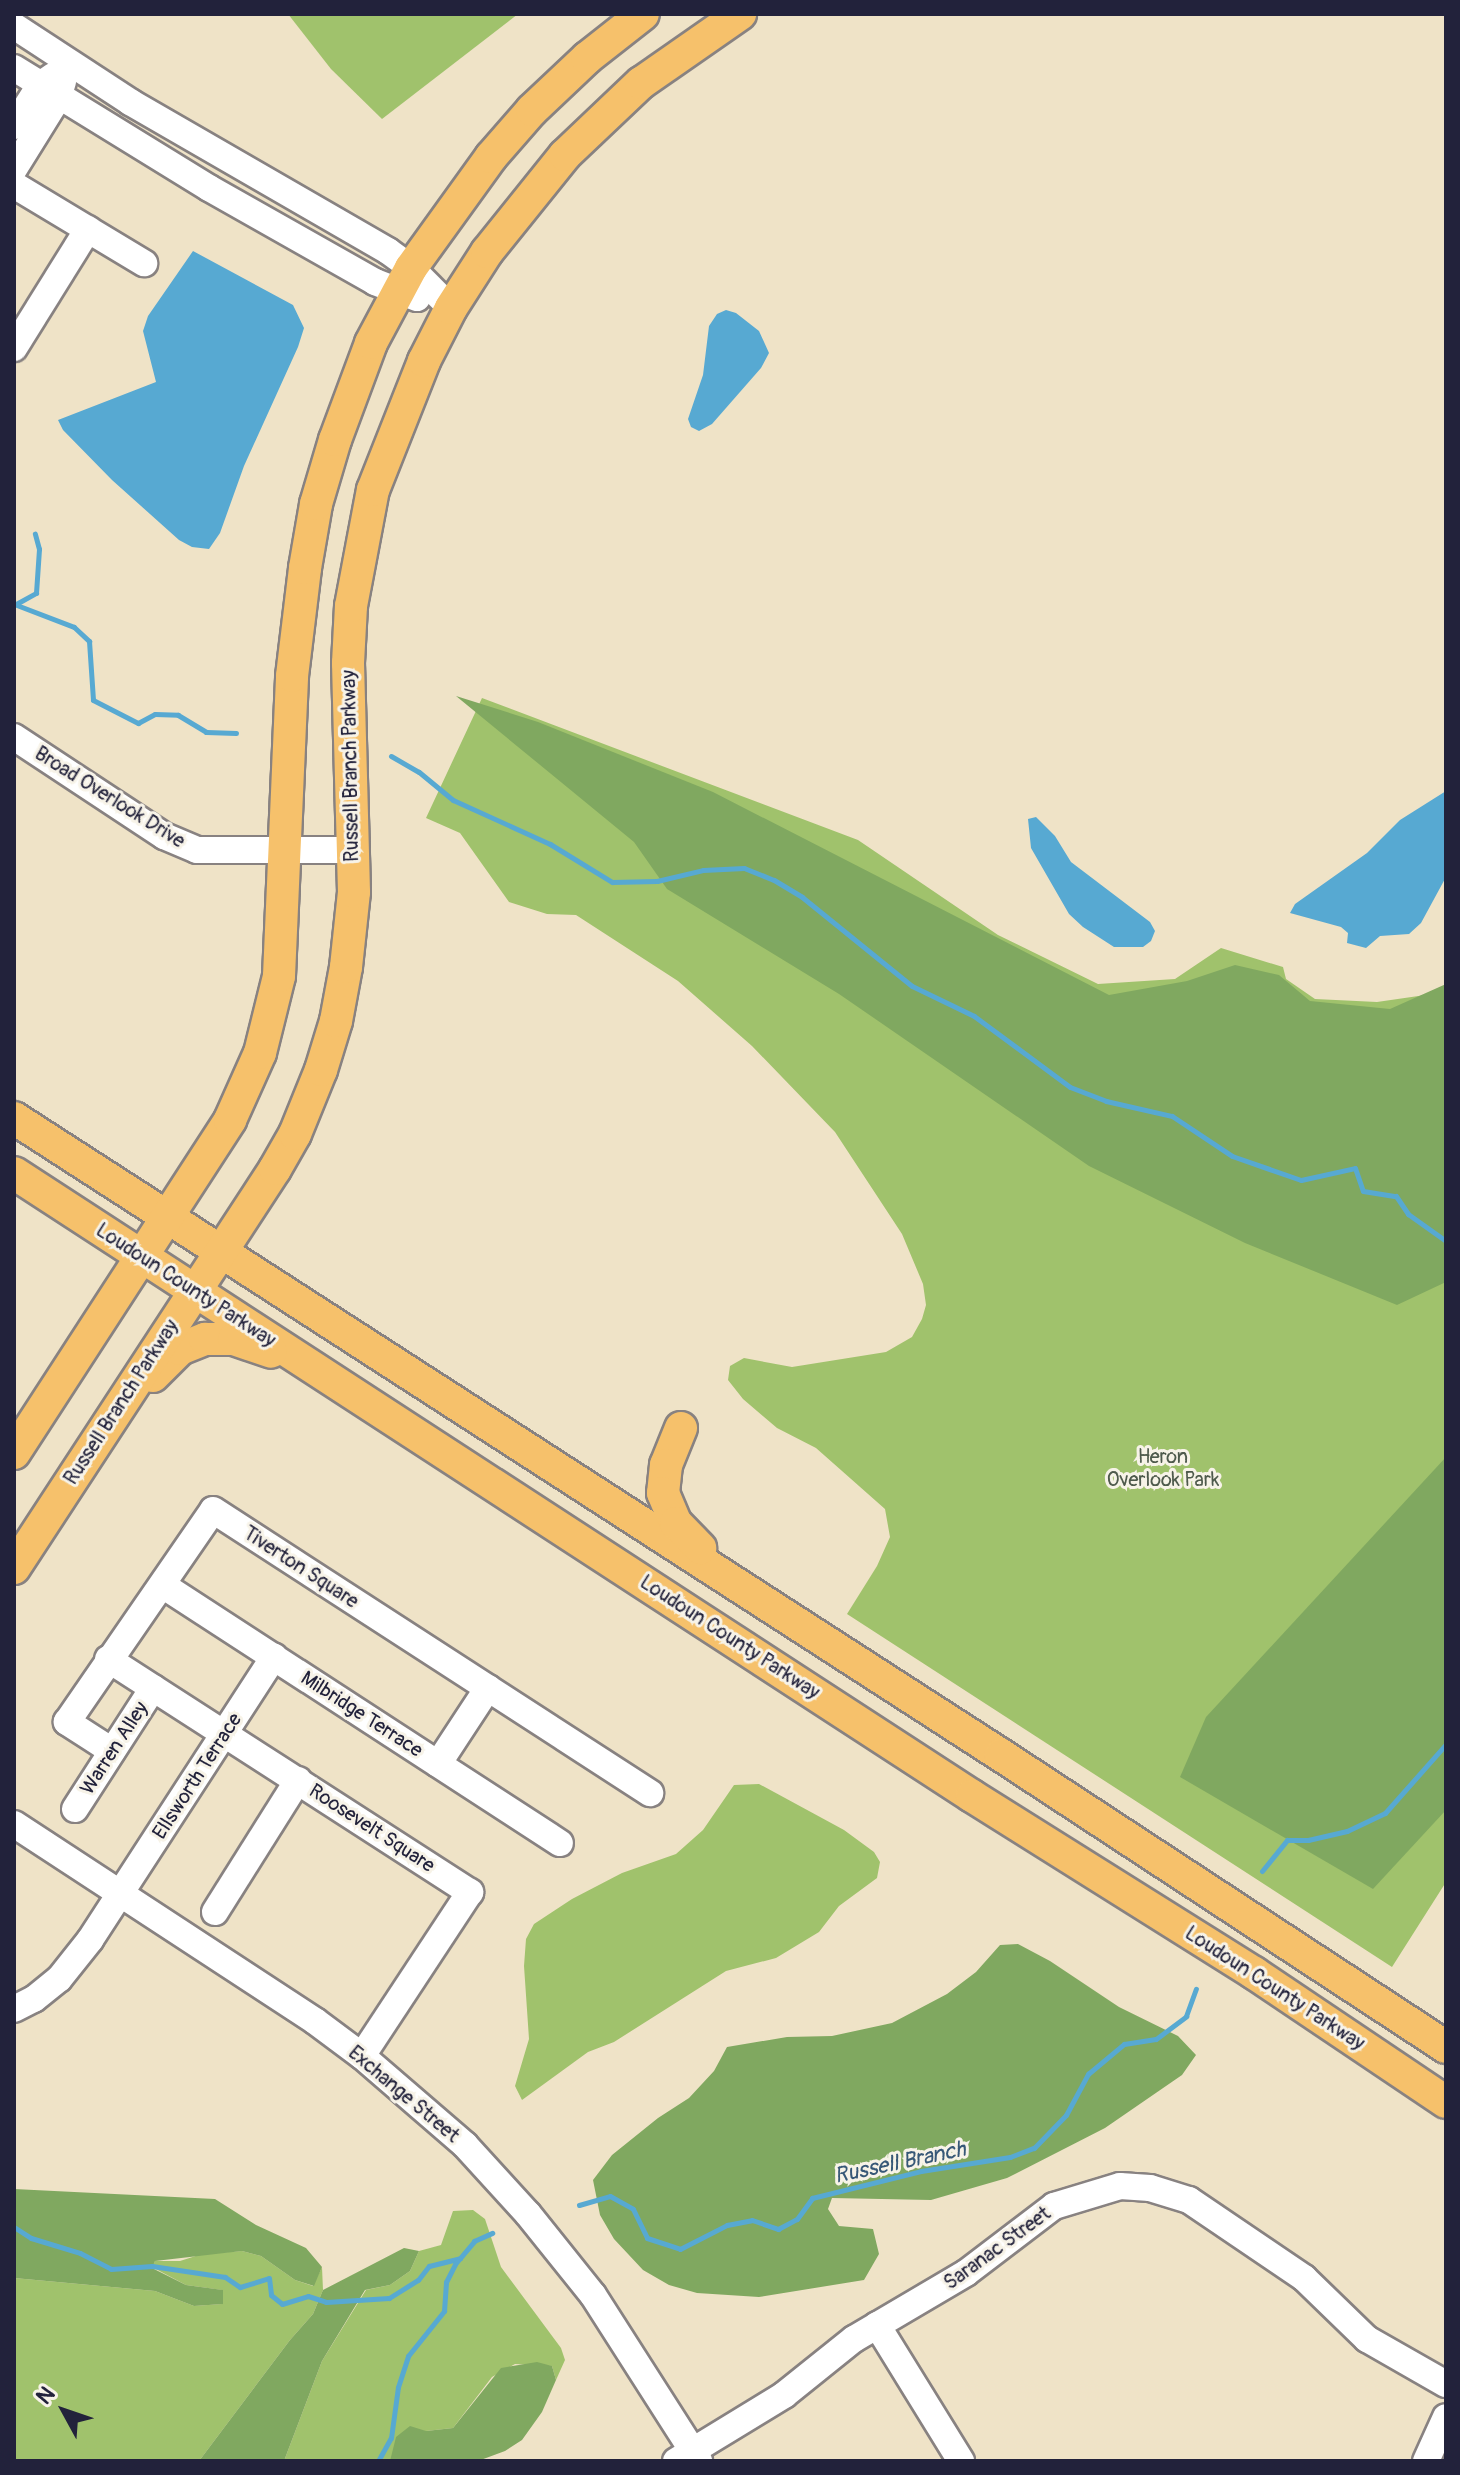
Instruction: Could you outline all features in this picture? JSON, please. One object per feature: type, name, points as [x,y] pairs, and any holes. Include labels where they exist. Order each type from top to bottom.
[{"type":"main road","points":[[14,1453],[230,1120],[260,1053],[279,976],[292,676],[316,504],[349,397],[404,280],[463,192],[532,110],[587,58],[643,14]]},
{"type":"main road","name":"Russell Branch Parkway","points":[[14,1568],[275,1169],[295,1134],[321,1070],[336,1021],[346,967],[354,892],[348,663],[358,564],[373,490],[394,433],[451,308],[515,214],[575,145],[659,68],[740,14]]},
{"type":"main road","points":[[14,1118],[730,1579],[1446,2047]]},
{"type":"main road","name":"Loudoun County Parkway","points":[[14,1173],[972,1796],[1242,1965],[1446,2102]]},
{"type":"main road","points":[[98,1438],[164,1363],[180,1349],[205,1339],[245,1341],[342,1387]]},
{"type":"main road","points":[[681,1428],[666,1465],[663,1493],[676,1523],[730,1579]]},
{"type":"street","points":[[14,26],[69,63],[227,158],[404,280],[451,308]]},
{"type":"street","points":[[14,169],[49,92],[69,63]]},
{"type":"street","points":[[14,68],[209,188],[404,280]]},
{"type":"street","points":[[14,126],[49,92]]},
{"type":"street","points":[[209,188],[227,158]]},
{"type":"street","points":[[14,185],[144,263]]},
{"type":"street","points":[[14,348],[88,229]]},
{"type":"street","name":"Broad Overlook Drive","points":[[14,737],[164,836],[197,850],[352,850]]},
{"type":"street","name":"Tiverton Square","points":[[112,1751],[67,1722],[108,1659],[164,1586],[213,1510],[650,1793]]},
{"type":"street","name":"Milbridge Terrace","points":[[164,1586],[560,1843]]},
{"type":"street","name":"Ellsworth Terrace","points":[[14,2009],[34,1999],[59,1979],[120,1895],[274,1657]]},
{"type":"street","name":"Roosevelt Square","points":[[108,1659],[470,1892],[362,2056]]},
{"type":"street","name":"Warren Alley","points":[[75,1809],[153,1688]]},
{"type":"street","points":[[438,1764],[488,1688]]},
{"type":"street","points":[[215,1912],[298,1780]]},
{"type":"street","name":"Exchange Street","points":[[14,1824],[280,1997],[362,2056],[465,2145],[528,2214],[593,2295],[689,2458]]},
{"type":"street","name":"Saranac Street","points":[[689,2458],[784,2395],[877,2325],[966,2273],[1054,2206],[1120,2186],[1150,2188],[1189,2200],[1304,2278],[1367,2339],[1446,2384]]},
{"type":"street","points":[[877,2325],[961,2461]]},
{"type":"street","points":[[1426,2461],[1446,2417]]},
{"type":"green space","points":[[288,14],[518,14],[382,119],[331,69]]},
{"type":"green space","points":[[456,696],[538,722],[713,792],[1109,995],[1187,981],[1235,965],[1279,975],[1310,1001],[1390,1009],[1446,984],[1446,1282],[1397,1305],[1245,1243],[1089,1166],[839,994],[667,889],[634,842]]},
{"type":"green space","name":"Heron Overlook Park","points":[[482,698],[858,840],[998,935],[1098,984],[1175,979],[1221,948],[1283,967],[1286,979],[1315,999],[1377,1002],[1446,992],[1446,1882],[1392,1967],[847,1614],[877,1566],[890,1537],[885,1509],[816,1448],[777,1428],[743,1399],[728,1380],[730,1366],[744,1358],[792,1367],[886,1352],[912,1337],[922,1319],[926,1305],[923,1284],[902,1234],[835,1132],[752,1046],[678,981],[576,915],[547,914],[509,902],[460,833],[426,818]]},
{"type":"green space","points":[[1446,1457],[1446,1810],[1373,1889],[1180,1777],[1206,1717]]},
{"type":"green space","points":[[759,1784],[844,1830],[874,1852],[880,1862],[877,1878],[839,1906],[819,1932],[776,1958],[726,1971],[614,2042],[588,2052],[522,2100],[515,2086],[529,2039],[524,1966],[526,1939],[534,1924],[572,1899],[622,1873],[676,1854],[703,1830],[734,1785]]},
{"type":"green space","points":[[1018,1944],[1050,1961],[1119,2007],[1178,2036],[1196,2055],[1182,2075],[1105,2128],[1007,2178],[931,2200],[832,2198],[828,2209],[839,2226],[873,2229],[879,2254],[864,2280],[759,2297],[697,2293],[669,2285],[643,2270],[614,2239],[600,2215],[593,2180],[612,2155],[689,2098],[714,2071],[727,2047],[787,2037],[832,2036],[892,2023],[947,1994],[976,1972],[1000,1945]]},
{"type":"green space","points":[[14,2189],[215,2199],[256,2225],[306,2248],[322,2267],[314,2286],[295,2280],[261,2256],[242,2251],[155,2261],[152,2268],[186,2285],[223,2290],[223,2304],[194,2306],[155,2291],[14,2278]]},
{"type":"green space","points":[[473,2210],[485,2219],[501,2267],[561,2348],[565,2360],[556,2380],[552,2366],[515,2364],[492,2377],[453,2428],[426,2431],[390,2461],[284,2461],[322,2361],[366,2290],[390,2285],[410,2271],[419,2251],[441,2245],[453,2211]]},
{"type":"green space","points":[[404,2248],[419,2251],[410,2271],[390,2285],[365,2290],[322,2361],[284,2461],[199,2461],[313,2314],[323,2290]]},
{"type":"green space","points":[[242,2251],[261,2256],[295,2280],[313,2286],[322,2267],[323,2290],[313,2314],[199,2461],[14,2461],[14,2278],[155,2291],[194,2306],[222,2304],[222,2290],[186,2285],[152,2267],[155,2261],[180,2261],[202,2254]]},
{"type":"green space","points":[[537,2362],[552,2366],[556,2380],[542,2412],[522,2440],[505,2451],[478,2461],[390,2461],[396,2437],[410,2426],[426,2431],[453,2428],[501,2368]]},
{"type":"water","points":[[193,251],[293,305],[304,328],[244,466],[220,533],[209,549],[192,547],[179,540],[112,480],[63,430],[58,420],[156,382],[143,331],[148,316]]},
{"type":"water","points":[[726,310],[736,313],[759,331],[769,353],[761,368],[712,424],[699,431],[691,427],[688,419],[703,375],[709,326],[717,314]]},
{"type":"water","points":[[1446,791],[1446,877],[1421,923],[1409,934],[1380,936],[1366,948],[1347,943],[1348,933],[1341,927],[1290,913],[1295,904],[1367,853],[1400,820]]},
{"type":"water","points":[[1036,817],[1055,836],[1071,862],[1150,922],[1155,931],[1151,941],[1143,947],[1114,947],[1069,914],[1031,848],[1028,819]]},
{"type":"waterway","points":[[16,604],[36,593],[39,549],[35,534]]},
{"type":"waterway","points":[[14,604],[74,627],[89,641],[93,700],[138,723],[155,714],[178,715],[206,732],[236,733]]},
{"type":"waterway","points":[[391,756],[419,772],[453,800],[550,844],[612,882],[657,881],[703,870],[744,868],[774,880],[802,897],[912,986],[974,1016],[1070,1087],[1106,1101],[1172,1116],[1232,1156],[1301,1180],[1355,1168],[1363,1191],[1396,1196],[1408,1214],[1446,1241]]},
{"type":"waterway","name":"Russell Branch","points":[[1262,1871],[1287,1840],[1308,1840],[1347,1831],[1385,1813],[1446,1744]]},
{"type":"waterway","name":"Russell Branch","points":[[579,2205],[610,2196],[633,2209],[647,2238],[680,2249],[727,2225],[752,2220],[778,2229],[797,2219],[812,2198],[921,2171],[1010,2157],[1034,2148],[1066,2115],[1088,2074],[1124,2044],[1156,2039],[1186,2016],[1196,1989]]},
{"type":"waterway","points":[[14,2227],[31,2238],[80,2253],[111,2269],[152,2266],[225,2277],[240,2287],[269,2278],[271,2295],[282,2304],[308,2296],[326,2302],[389,2298],[418,2280],[429,2266],[460,2258]]},
{"type":"waterway","name":"Russell Branch","points":[[378,2461],[391,2438],[398,2387],[408,2356],[444,2311],[446,2282],[455,2264],[474,2241],[492,2233]]}]
